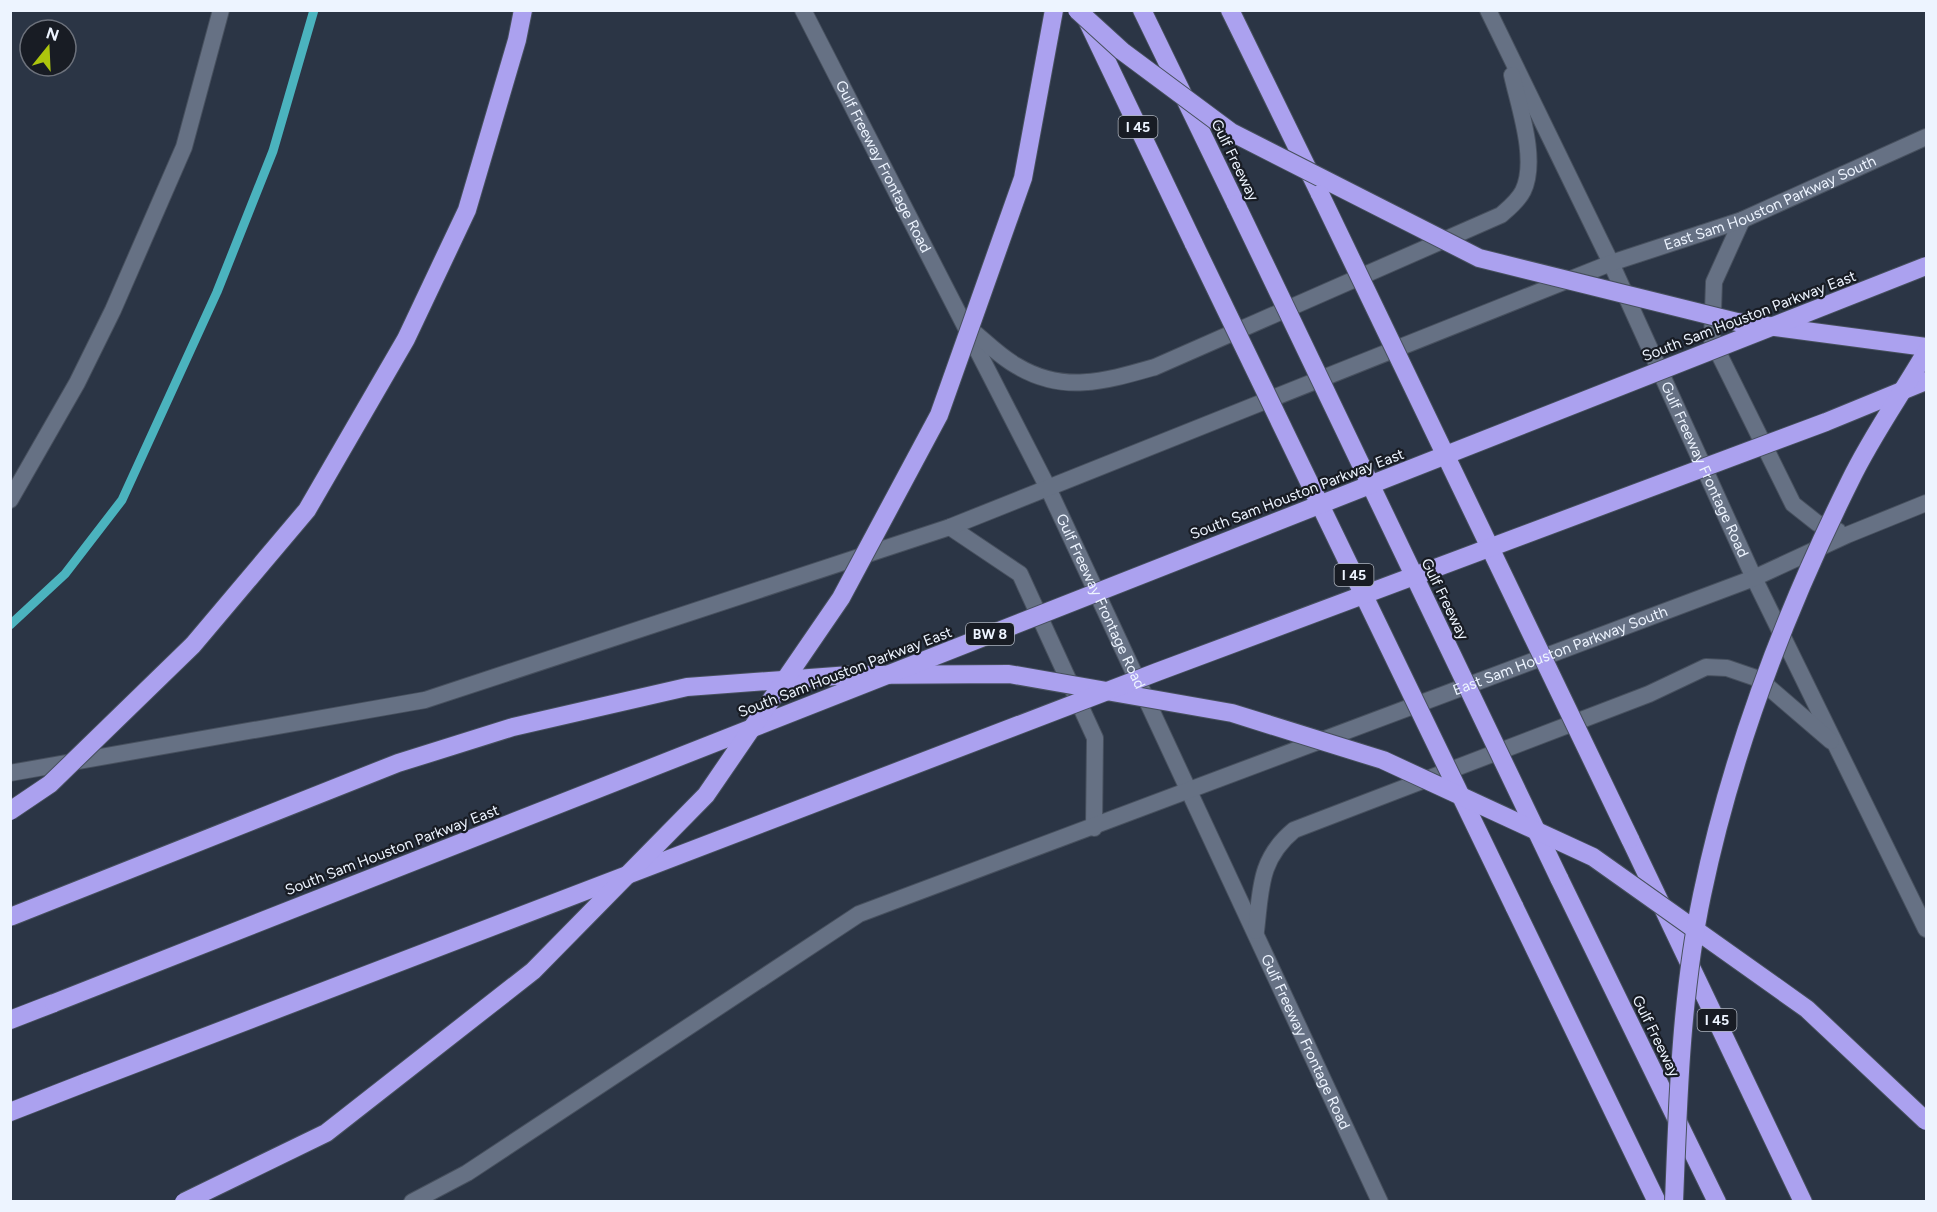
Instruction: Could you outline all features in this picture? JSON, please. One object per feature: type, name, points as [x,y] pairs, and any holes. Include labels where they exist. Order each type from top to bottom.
[{"type":"highway","points":[[10,811],[50,784],[193,645],[307,510],[406,339],[467,210],[517,40],[523,10]]},
{"type":"highway","points":[[184,1202],[326,1133],[532,971],[706,795],[841,598],[939,416],[1023,178],[1054,10]]},
{"type":"highway","points":[[1077,10],[1122,51],[1231,132],[1479,258],[1737,322],[1926,347]]},
{"type":"highway","name":"I 45","points":[[1083,10],[1657,1202]]},
{"type":"highway","name":"Gulf Freeway","points":[[1142,10],[1559,878],[1718,1202]]},
{"type":"highway","name":"I 45","points":[[1230,10],[1803,1202]]},
{"type":"highway","name":"South Sam Houston Parkway East","points":[[10,1020],[1926,266]]},
{"type":"highway","points":[[1674,1202],[1681,1042],[1700,907],[1741,740],[1802,585],[1851,479],[1926,352]]},
{"type":"highway","points":[[10,1112],[1145,677],[1826,422],[1926,381]]},
{"type":"highway","points":[[10,917],[398,764],[513,727],[687,687],[850,675],[1009,674],[1232,713],[1383,760],[1593,856],[1807,1009],[1926,1121]]},
{"type":"main road","points":[[10,500],[114,310],[184,147],[220,10]]},
{"type":"main road","name":"Gulf Freeway Frontage Road","points":[[803,10],[1048,488],[1191,791],[1380,1202]]},
{"type":"main road","name":"Gulf Freeway Frontage Road","points":[[1488,10],[1611,263],[1754,578],[1926,929]]},
{"type":"main road","points":[[964,324],[1015,366],[1039,378],[1061,384],[1114,379],[1155,366],[1502,215],[1523,190],[1527,176],[1527,143],[1506,47]]},
{"type":"main road","name":"East Sam Houston Parkway South","points":[[1611,263],[1742,220],[1926,137]]},
{"type":"main road","points":[[1742,220],[1714,282],[1712,340],[1793,504],[1817,522],[1847,535]]},
{"type":"main road","points":[[10,773],[425,700],[950,527],[1611,263]]},
{"type":"main road","name":"East Sam Houston Parkway South","points":[[1191,791],[1754,578],[1847,535],[1926,504]]},
{"type":"main road","points":[[950,527],[1020,574],[1095,738],[1094,828]]},
{"type":"main road","points":[[1256,932],[1263,874],[1269,855],[1294,830],[1648,693],[1706,667],[1727,668],[1759,679],[1836,745]]},
{"type":"main road","points":[[412,1202],[466,1173],[859,914],[1191,791]]},
{"type":"waterway","points":[[10,625],[65,574],[122,500],[217,292],[273,151],[314,10]]}]
